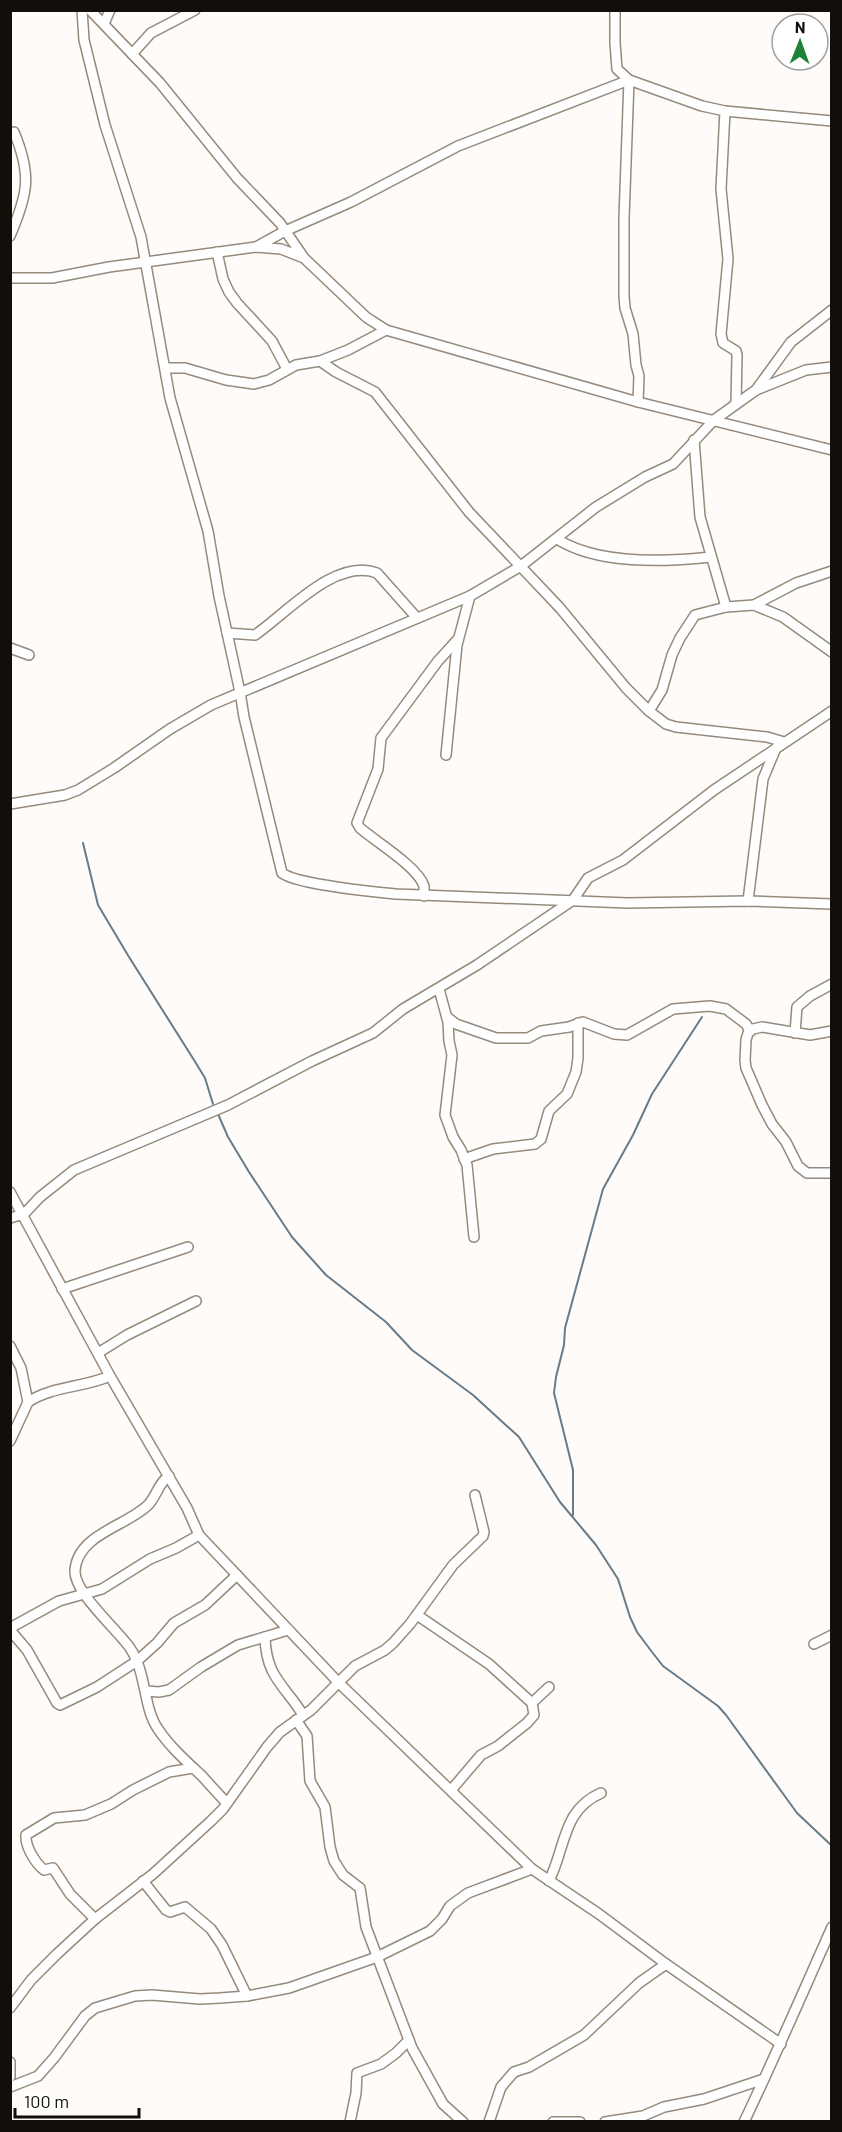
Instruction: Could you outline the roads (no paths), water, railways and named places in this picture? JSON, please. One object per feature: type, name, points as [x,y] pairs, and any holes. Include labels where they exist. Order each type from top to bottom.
[{"type":"street","points":[[82,10],[84,40],[105,125],[141,237],[178,429],[208,531],[254,762],[282,873],[295,879],[371,892],[424,896],[628,903],[748,901],[831,904]]},
{"type":"street","points":[[90,10],[187,115],[237,178],[275,216],[304,258],[366,317],[386,330],[638,402],[831,450]]},
{"type":"street","points":[[104,24],[110,10]]},
{"type":"street","points":[[132,54],[151,33],[195,10]]},
{"type":"street","points":[[615,10],[617,69],[629,80],[702,106],[725,111],[831,121]]},
{"type":"street","points":[[256,247],[285,231],[351,202],[458,146],[629,80]]},
{"type":"street","points":[[629,80],[624,218],[624,296],[633,334],[639,376],[638,402]]},
{"type":"street","points":[[725,111],[721,189],[728,260],[721,334],[723,343],[736,351],[737,355],[736,404]]},
{"type":"street","points":[[10,236],[24,202],[27,179],[25,164],[14,132]]},
{"type":"street","points":[[10,278],[52,278],[146,261],[256,247],[272,247],[304,258]]},
{"type":"street","points":[[217,252],[223,279],[230,292],[237,303],[272,341],[287,369]]},
{"type":"street","points":[[756,390],[791,342],[831,310]]},
{"type":"street","points":[[165,368],[185,368],[246,384],[269,380],[302,363],[320,360],[348,350],[386,330]]},
{"type":"street","points":[[320,360],[336,372],[375,392],[469,513],[560,608],[648,711],[666,724],[676,727],[749,734],[784,741]]},
{"type":"street","points":[[10,804],[65,795],[90,784],[170,729],[211,705],[470,596],[521,566],[596,507],[645,477],[673,464],[714,420],[756,390],[806,370],[831,368]]},
{"type":"street","points":[[694,441],[700,516],[726,607]]},
{"type":"street","points":[[557,539],[569,546],[599,555],[620,558],[680,561],[711,557]]},
{"type":"street","points":[[227,633],[255,635],[314,588],[335,577],[358,570],[377,573],[417,618]]},
{"type":"street","points":[[648,711],[662,690],[672,655],[680,638],[695,615],[726,607],[754,605],[796,583],[831,571]]},
{"type":"street","points":[[446,755],[458,639],[470,596]]},
{"type":"street","points":[[754,605],[783,617],[831,652]]},
{"type":"street","points":[[424,896],[423,885],[412,870],[360,828],[357,823],[378,769],[381,738],[438,661],[458,639]]},
{"type":"street","points":[[10,648],[29,655]]},
{"type":"street","points":[[10,1218],[24,1214],[62,1178],[74,1170],[228,1105],[312,1061],[373,1033],[403,1009],[439,989],[573,900],[588,878],[623,860],[714,790],[831,711]]},
{"type":"street","points":[[748,901],[763,779],[776,748]]},
{"type":"street","points":[[795,1033],[797,1007],[810,996],[831,984]]},
{"type":"street","points":[[439,989],[447,1017],[452,1055],[445,1115],[464,1159],[474,1237]]},
{"type":"street","points":[[447,1017],[456,1024],[505,1039],[528,1038],[541,1031],[569,1027],[578,1023],[590,1024],[614,1034],[627,1035],[673,1009],[710,1006],[726,1010],[746,1024],[750,1031]]},
{"type":"street","points":[[464,1159],[493,1149],[529,1146],[538,1142],[544,1131],[549,1111],[567,1094],[571,1086],[578,1058],[578,1023]]},
{"type":"street","points":[[831,1031],[810,1035],[762,1027],[750,1031],[746,1040],[746,1068],[772,1124],[782,1136],[798,1166],[807,1173],[831,1173]]},
{"type":"street","points":[[10,1192],[110,1376],[188,1508],[199,1535],[338,1682],[532,1869],[781,2044]]},
{"type":"street","points":[[62,1289],[188,1247]]},
{"type":"street","points":[[98,1353],[127,1335],[196,1301]]},
{"type":"street","points":[[10,1346],[21,1368],[28,1402],[10,1441]]},
{"type":"street","points":[[28,1402],[48,1392],[78,1387],[110,1376]]},
{"type":"street","points":[[169,1476],[162,1482],[149,1504],[115,1524],[85,1548],[75,1571],[85,1594],[127,1644],[137,1661],[156,1727],[227,1803]]},
{"type":"street","points":[[10,2008],[31,1980],[95,1919],[195,1836],[227,1803],[280,1732],[318,1703],[355,1666],[385,1650],[417,1615],[442,1579],[483,1536],[475,1495]]},
{"type":"street","points":[[199,1535],[150,1559],[102,1589],[59,1601],[10,1629],[27,1650],[58,1705],[97,1687],[137,1661],[174,1623],[205,1605],[237,1575]]},
{"type":"street","points":[[417,1615],[489,1664],[532,1703],[534,1710],[532,1718],[498,1746],[481,1755],[452,1790]]},
{"type":"street","points":[[146,1691],[169,1690],[238,1645],[288,1630]]},
{"type":"street","points":[[813,1644],[831,1635]]},
{"type":"street","points":[[265,1637],[269,1667],[300,1718],[307,1736],[310,1781],[325,1807],[334,1861],[343,1875],[360,1888],[366,1927],[409,2040],[443,2104],[463,2121]]},
{"type":"street","points":[[532,1703],[549,1687]]},
{"type":"street","points":[[95,1919],[70,1894],[52,1868],[44,1870],[36,1863],[25,1840],[26,1835],[54,1818],[85,1815],[111,1804],[169,1772],[193,1768]]},
{"type":"street","points":[[549,1881],[563,1846],[570,1820],[584,1803],[601,1793]]},
{"type":"street","points":[[10,2087],[38,2076],[85,2016],[95,2008],[135,1996],[200,1999],[247,1996],[289,1988],[377,1957],[430,1931],[442,1919],[450,1906],[468,1893],[532,1869]]},
{"type":"street","points":[[143,1881],[166,1910],[170,1912],[185,1907],[206,1923],[222,1945],[247,1996]]},
{"type":"street","points":[[744,2121],[781,2044],[831,1927]]},
{"type":"street","points":[[489,2121],[501,2087],[513,2072],[529,2067],[587,2033],[639,1983],[666,1964]]},
{"type":"street","points":[[350,2121],[356,2093],[357,2073],[381,2064],[409,2040]]},
{"type":"street","points":[[10,2062],[10,2077]]},
{"type":"street","points":[[605,2121],[643,2116],[664,2107],[704,2099],[764,2079]]},
{"type":"street","points":[[553,2121],[580,2121]]},
{"type":"waterway","points":[[83,843],[98,905],[205,1078],[213,1104]]},
{"type":"waterway","points":[[573,1515],[573,1470],[554,1393],[564,1345],[565,1328],[603,1189],[633,1135],[652,1094],[702,1017]]},
{"type":"waterway","points":[[218,1114],[228,1137],[249,1172],[292,1237],[326,1275],[386,1322],[412,1350],[473,1395],[519,1437],[560,1502],[596,1545],[618,1579],[630,1617],[637,1632],[652,1652],[663,1666],[718,1706],[797,1813],[832,1846]]}]
